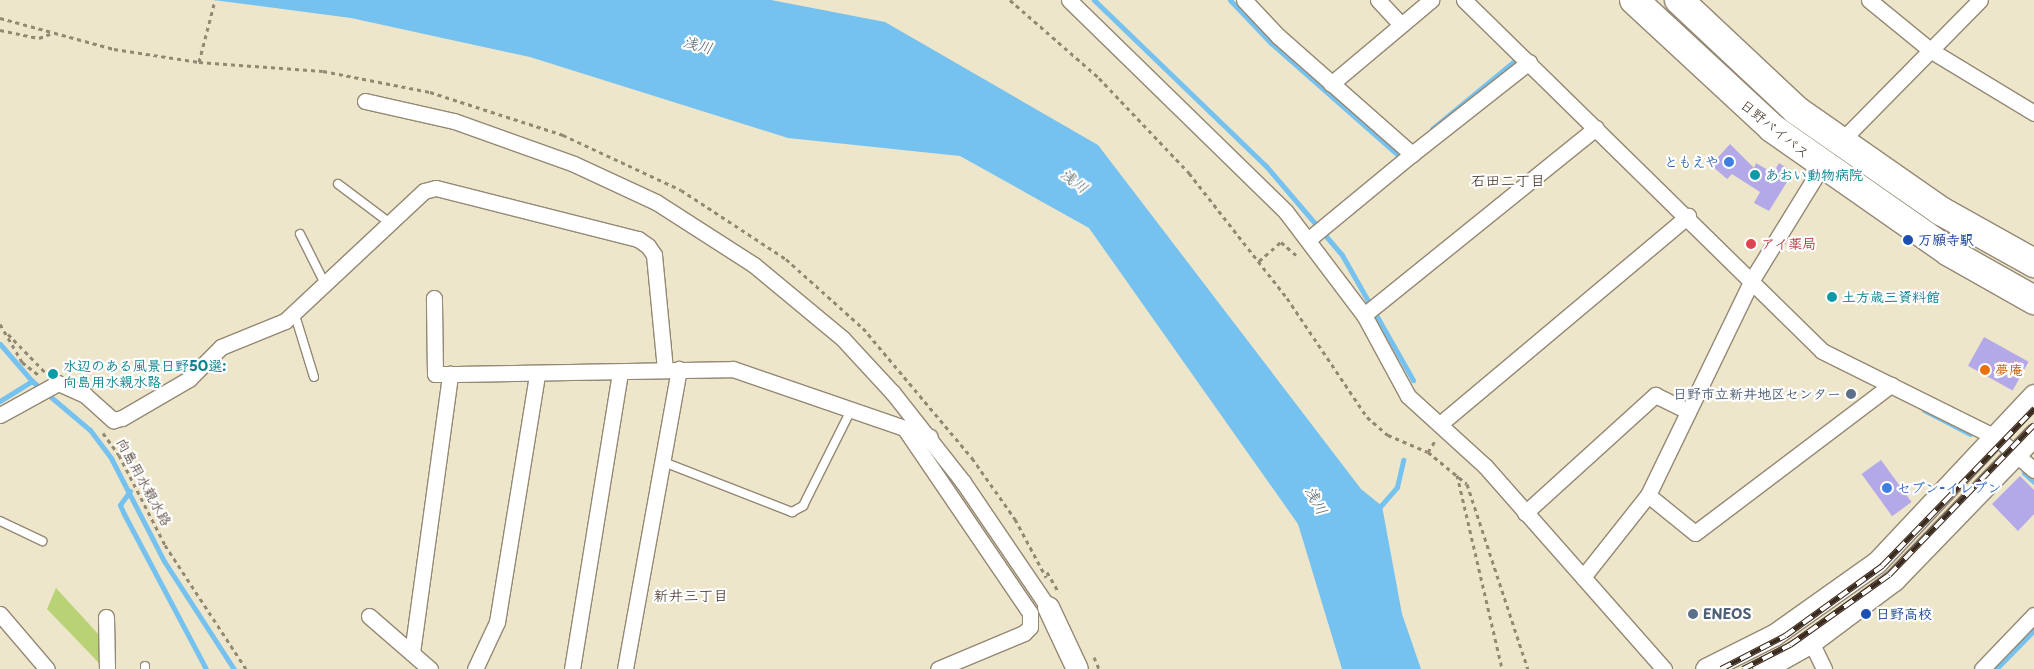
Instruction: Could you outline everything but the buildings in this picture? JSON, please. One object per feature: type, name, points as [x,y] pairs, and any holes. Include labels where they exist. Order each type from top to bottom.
[{"type":"highway","name":"日野バイパス","points":[[1634,0],[1723,86],[1822,166],[1949,252],[2034,300]]},
{"type":"highway","name":"日野バイパス","points":[[1679,0],[1739,62],[1840,142],[1941,211],[2034,263]]},
{"type":"main road","points":[[1706,669],[1774,635],[1877,562],[1997,438],[2034,395]]},
{"type":"main road","points":[[1762,669],[1811,642],[1894,580],[2034,436]]},
{"type":"main road","points":[[1048,607],[1077,669]]},
{"type":"street","points":[[1069,0],[1248,173],[1311,237],[1365,314],[1408,396],[1485,466],[1664,669]]},
{"type":"street","points":[[1244,0],[1331,84],[1412,154]]},
{"type":"street","points":[[1378,0],[1401,26]]},
{"type":"street","points":[[1331,84],[1431,0]]},
{"type":"street","points":[[1464,0],[1753,278],[1822,351],[1997,438],[2034,470]]},
{"type":"street","points":[[1869,0],[1930,50],[2034,113]]},
{"type":"street","points":[[1840,142],[1980,0]]},
{"type":"street","points":[[1311,237],[1412,154],[1530,62]]},
{"type":"street","points":[[365,101],[511,139],[599,175],[676,214],[754,265],[837,334],[930,437],[1048,607]]},
{"type":"street","points":[[1365,314],[1596,128]]},
{"type":"street","points":[[1583,577],[1648,495],[1753,278],[1822,166]]},
{"type":"street","points":[[0,415],[32,396],[46,384],[58,383],[70,386],[113,420],[122,418],[189,378],[221,347],[285,321],[324,282],[424,191],[436,188],[638,239],[654,255],[672,369],[661,461],[625,669]]},
{"type":"street","points":[[1440,424],[1688,216]]},
{"type":"street","points":[[434,298],[436,374],[537,375],[672,369],[732,369],[930,437]]},
{"type":"street","points":[[572,669],[620,372]]},
{"type":"street","points":[[412,653],[450,374]]},
{"type":"street","points":[[475,669],[497,622],[537,375]]},
{"type":"street","points":[[1648,495],[1695,533],[1891,385]]},
{"type":"street","points":[[1525,513],[1655,395],[1688,411]]},
{"type":"street","points":[[905,429],[1030,612],[1030,627],[1024,633],[938,669]]},
{"type":"street","points":[[0,614],[47,669]]},
{"type":"street","points":[[1982,669],[2034,615]]},
{"type":"street","points":[[369,616],[430,669]]},
{"type":"street","points":[[106,617],[107,669]]},
{"type":"street","points":[[1811,642],[1824,669]]},
{"type":"lane","points":[[338,184],[390,222]]},
{"type":"lane","points":[[300,234],[324,282]]},
{"type":"lane","points":[[294,312],[314,377]]},
{"type":"lane","points":[[661,461],[792,512],[803,506],[851,410]]},
{"type":"lane","points":[[1,524],[42,541]]},
{"type":"path","points":[[199,62],[215,0]]},
{"type":"path","points":[[1010,0],[1132,110],[1259,261],[1367,417],[1456,475],[1474,497],[1528,669]]},
{"type":"path","points":[[0,18],[51,34],[39,38],[0,30]]},
{"type":"path","points":[[1259,261],[1281,242],[1301,260]]},
{"type":"path","points":[[0,324],[46,384]]},
{"type":"path","points":[[4,330],[22,362],[46,384]]},
{"type":"path","name":"向島用水親水路","points":[[99,427],[119,454],[165,545],[246,669]]},
{"type":"path","points":[[1456,475],[1502,669]]},
{"type":"green space","points":[[56,588],[100,636],[99,663],[47,609]]},
{"type":"water","name":"浅川","points":[[213,0],[771,0],[885,22],[1098,145],[1361,489],[1382,506],[1402,614],[1421,669],[1342,669],[1298,524],[1089,228],[960,156],[788,138],[530,57],[351,18]]},
{"type":"waterway","points":[[1094,0],[1266,166],[1342,255],[1413,380]]},
{"type":"waterway","points":[[1230,0],[1271,43],[1399,156]]},
{"type":"waterway","points":[[1432,129],[1513,62]]},
{"type":"waterway","points":[[0,344],[32,381],[90,430],[111,458],[164,561],[234,669]]},
{"type":"waterway","points":[[0,401],[32,381]]},
{"type":"waterway","points":[[1924,410],[1970,434]]},
{"type":"waterway","points":[[1378,509],[1397,487],[1403,460]]},
{"type":"waterway","points":[[2024,473],[2034,482]]},
{"type":"waterway","points":[[130,491],[120,505],[206,669]]},
{"type":"waterway","points":[[1996,669],[2034,630]]},
{"type":"railway","points":[[1721,669],[1785,636],[1882,566],[2034,409]]},
{"type":"railway","points":[[1743,669],[1790,645],[1889,575],[2034,425]]},
{"type":"place","name":"ともえや","points":[[1729,162]]},
{"type":"place","name":"あおい動物病院","points":[[1755,175]]},
{"type":"place","name":"万願寺駅","points":[[1908,240]]},
{"type":"place","name":"アイ薬局","points":[[1751,244]]},
{"type":"place","name":"土方歳三資料館","points":[[1832,297]]},
{"type":"place","name":"夢庵","points":[[1985,370]]},
{"type":"place","name":"水辺のある風景日野50選: 向島用水親水路","points":[[53,374]]},
{"type":"place","name":"日野市立新井地区センター","points":[[1851,394]]},
{"type":"place","name":"セブン-イレブン","points":[[1887,488]]},
{"type":"place","name":"ENEOS","points":[[1693,614]]},
{"type":"place","name":"日野高校","points":[[1866,614]]},
{"type":"district","name":"石田二丁目","points":[[1508,180]]},
{"type":"district","name":"新井三丁目","points":[[691,595]]}]
